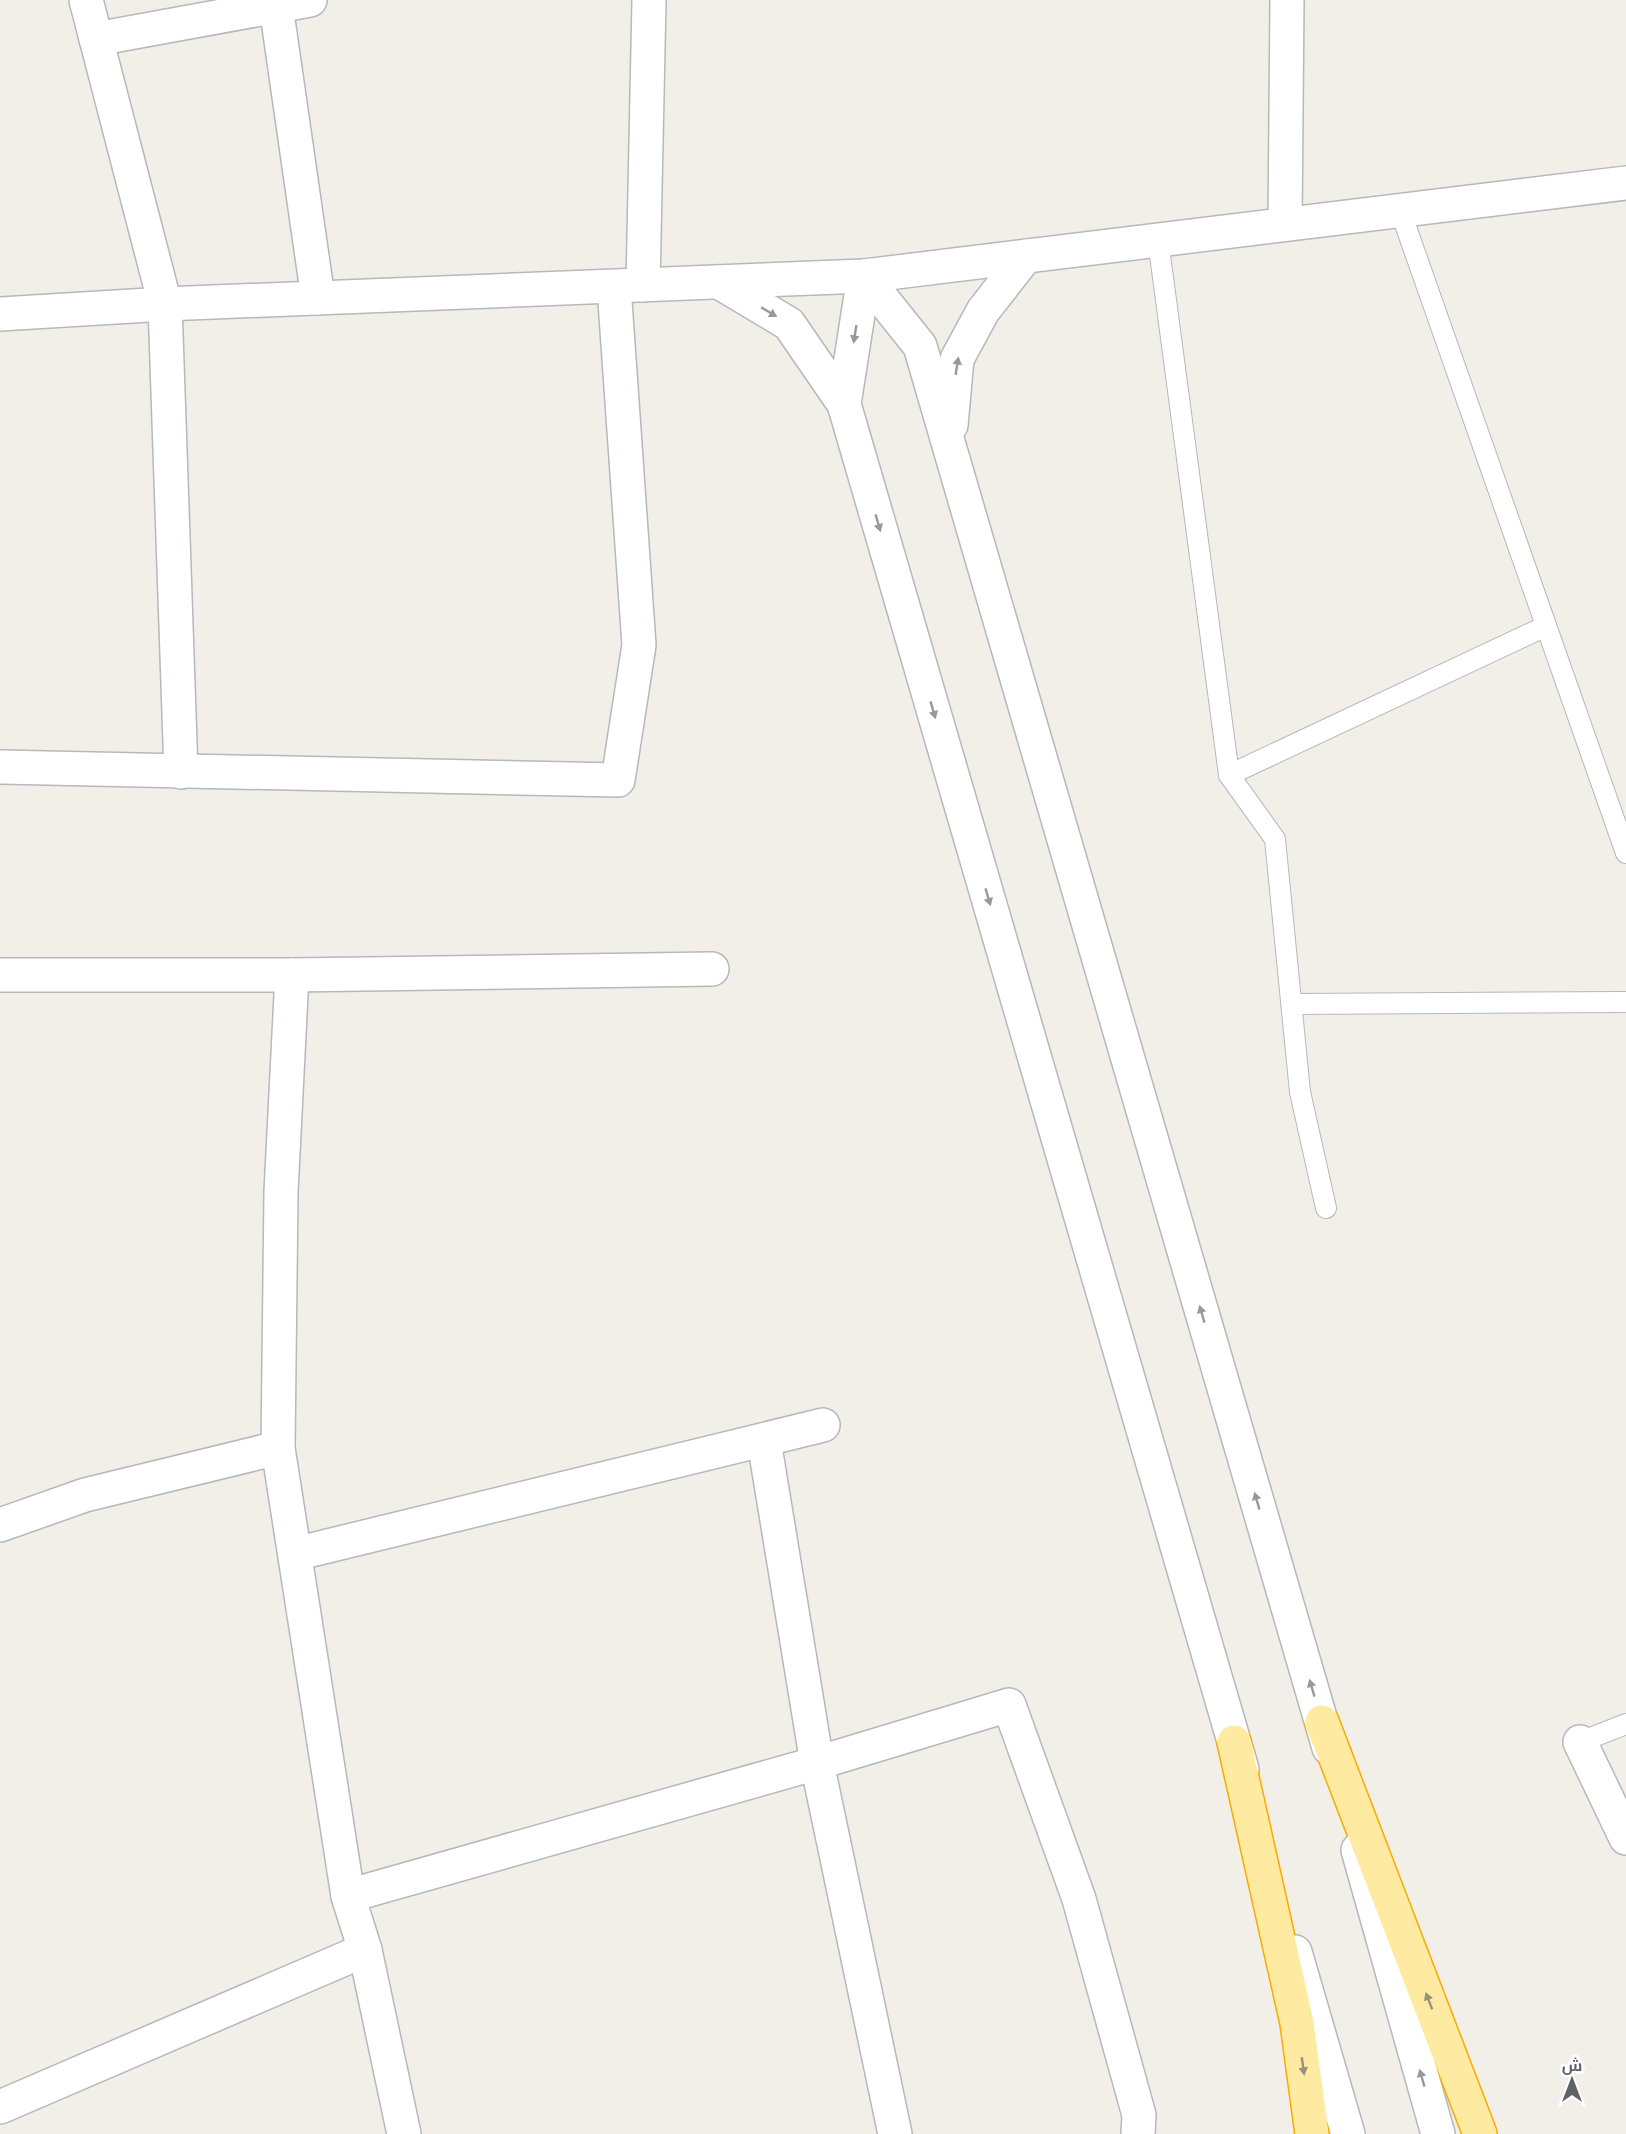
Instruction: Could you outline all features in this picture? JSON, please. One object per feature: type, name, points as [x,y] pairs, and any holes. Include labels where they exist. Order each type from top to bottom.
[{"type":"highway","points":[[1322,1722],[1480,2134]]},
{"type":"highway","points":[[1234,1742],[1297,2023],[1312,2134]]},
{"type":"street","points":[[86,0],[165,304],[181,772]]},
{"type":"street","points":[[96,39],[241,6],[276,6],[310,0]]},
{"type":"street","points":[[0,767],[618,780],[639,645],[628,286],[649,0]]},
{"type":"street","points":[[1285,224],[1287,0]]},
{"type":"street","points":[[276,6],[318,298]]},
{"type":"street","points":[[0,314],[165,304],[864,276],[1626,183]]},
{"type":"street","points":[[949,445],[957,359],[983,311],[1026,256]]},
{"type":"street","points":[[844,404],[864,276]]},
{"type":"street","points":[[864,276],[920,346],[1322,1722],[1438,2134]]},
{"type":"street","points":[[720,282],[789,324],[844,404],[1348,2134]]},
{"type":"street","points":[[0,975],[292,975],[712,969]]},
{"type":"street","points":[[292,975],[281,1192],[278,1448],[348,1896],[365,1950],[404,2134]]},
{"type":"street","points":[[296,1554],[823,1425]]},
{"type":"street","points":[[764,1441],[817,1763],[893,2134]]},
{"type":"street","points":[[0,1525],[85,1495],[278,1448]]},
{"type":"street","points":[[348,1896],[817,1763],[1009,1705],[1080,1899],[1139,2115],[1138,2134]]},
{"type":"street","points":[[1580,1742],[1626,1838]]},
{"type":"street","points":[[0,2107],[365,1950]]},
{"type":"lane","points":[[1400,210],[1626,853]]},
{"type":"lane","points":[[1158,240],[1229,775],[1275,839],[1300,1092],[1326,1208]]},
{"type":"lane","points":[[1229,775],[1546,626]]},
{"type":"lane","points":[[1292,1004],[1626,1002]]},
{"type":"lane","points":[[1580,1742],[1626,1724]]}]
